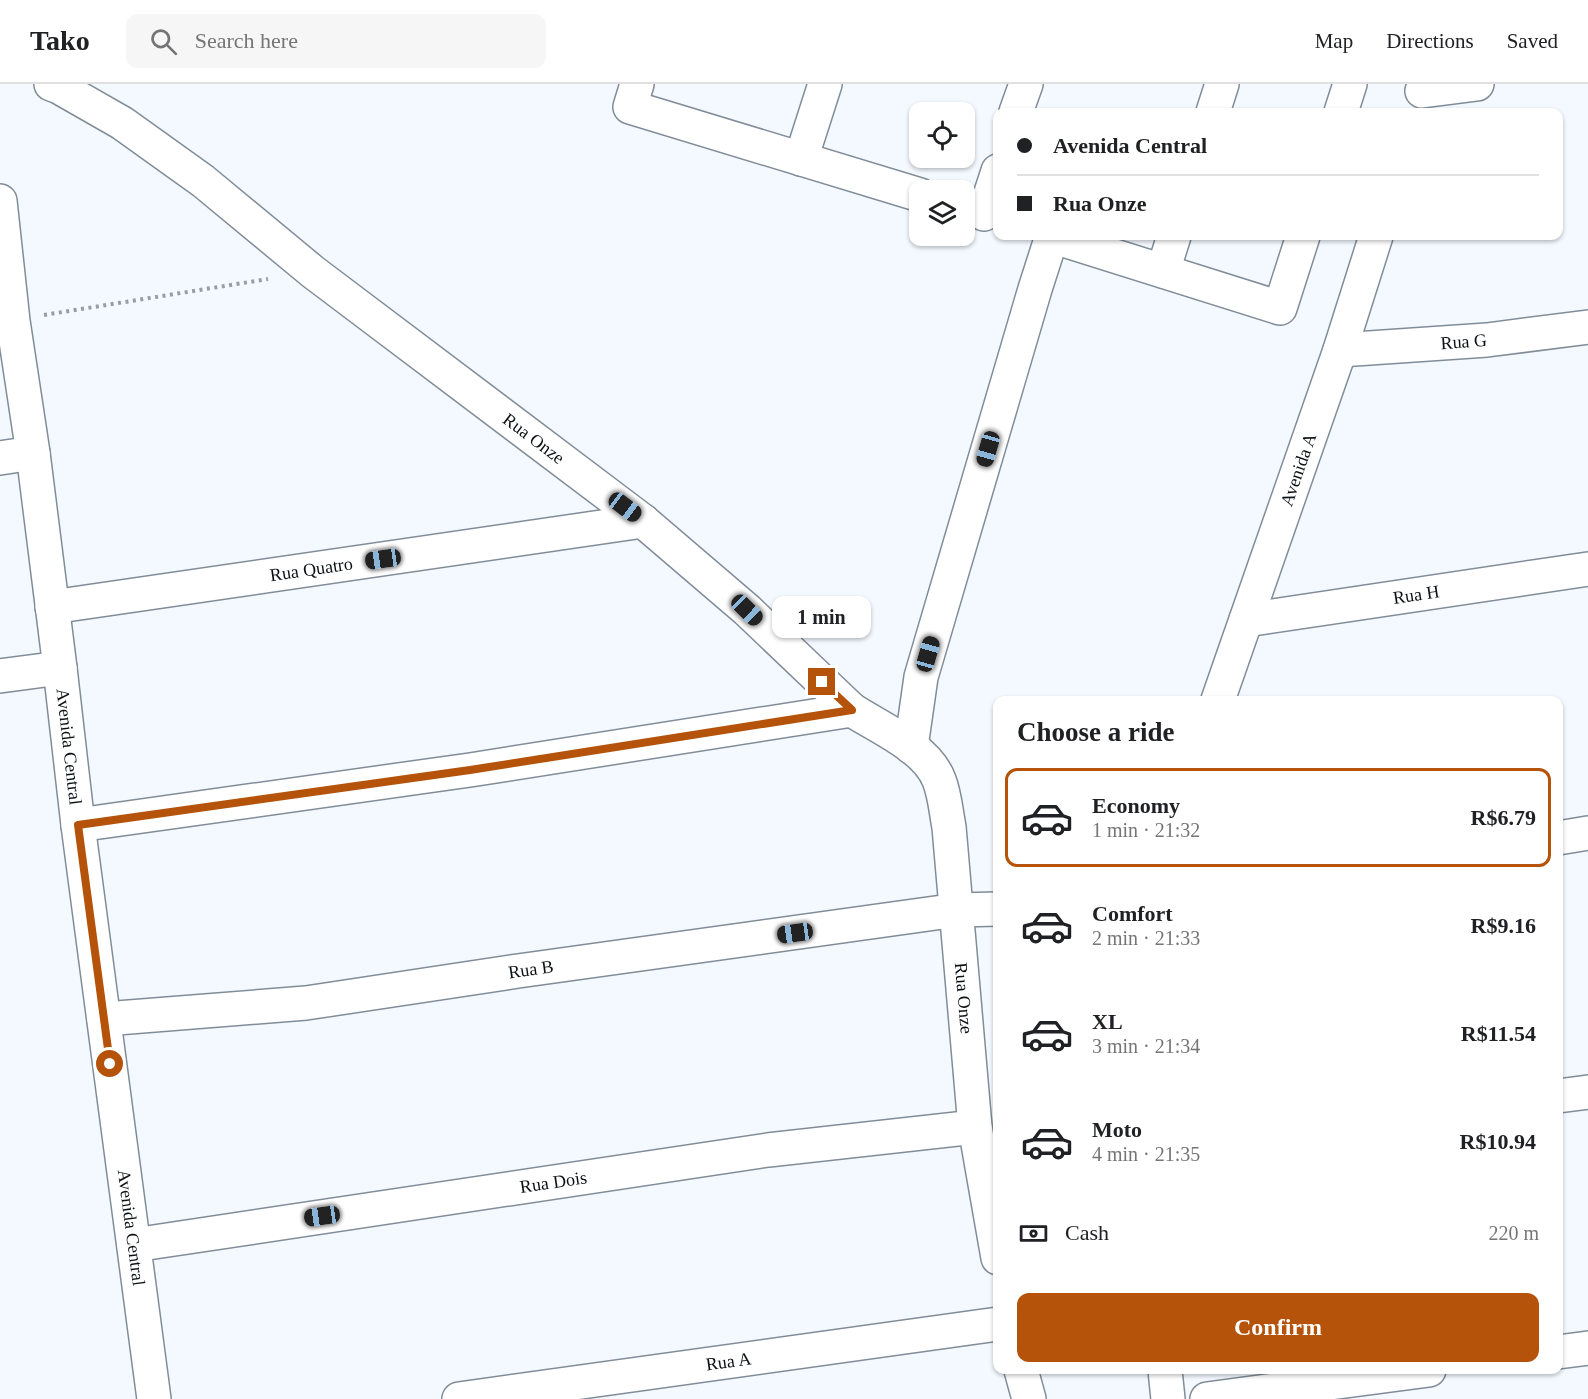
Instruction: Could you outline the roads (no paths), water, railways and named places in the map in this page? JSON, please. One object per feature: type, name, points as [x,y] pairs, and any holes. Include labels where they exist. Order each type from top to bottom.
[{"type":"street","name":"Rua Onze","points":[[51,84],[122,123],[202,182],[313,272],[643,521],[747,610],[852,710],[911,747],[927,761],[942,787],[949,827],[975,1127],[990,1162],[993,1198]]},
{"type":"street","points":[[637,84],[630,107],[909,192]]},
{"type":"street","points":[[801,159],[825,84]]},
{"type":"street","points":[[1017,108],[1026,84]]},
{"type":"street","points":[[1214,108],[1222,84]]},
{"type":"street","points":[[1342,108],[1350,84]]},
{"type":"street","points":[[1421,96],[1477,84]]},
{"type":"street","points":[[982,214],[993,184]]},
{"type":"street","name":"Avenida Central","points":[[0,201],[3,257],[33,453],[78,825],[154,1399]]},
{"type":"street","points":[[911,747],[921,677],[1050,240]]},
{"type":"street","points":[[1064,240],[1280,308],[1302,240]]},
{"type":"street","points":[[1163,271],[1173,240]]},
{"type":"street","name":"Avenida A","points":[[1219,696],[1340,350],[1375,240]]},
{"type":"street","name":"Rua G","points":[[1340,350],[1487,340],[1588,327]]},
{"type":"street","points":[[0,458],[33,453]]},
{"type":"street","name":"Rua Quatro","points":[[52,608],[643,521]]},
{"type":"street","name":"Rua H","points":[[1246,620],[1588,569]]},
{"type":"street","points":[[0,676],[60,668]]},
{"type":"street","points":[[78,825],[470,770],[852,710]]},
{"type":"street","points":[[1563,837],[1588,833]]},
{"type":"street","name":"Rua B","points":[[104,1019],[306,1003],[957,910],[993,909]]},
{"type":"street","points":[[1563,1094],[1588,1092]]},
{"type":"street","name":"Rua Dois","points":[[134,1245],[768,1150],[975,1127]]},
{"type":"street","name":"Rua A","points":[[459,1399],[993,1325]]},
{"type":"street","points":[[1563,1351],[1588,1348]]},
{"type":"street","points":[[1021,1374],[1029,1399]]},
{"type":"street","points":[[1165,1374],[1168,1399]]},
{"type":"street","points":[[1207,1399],[1398,1374]]}]
